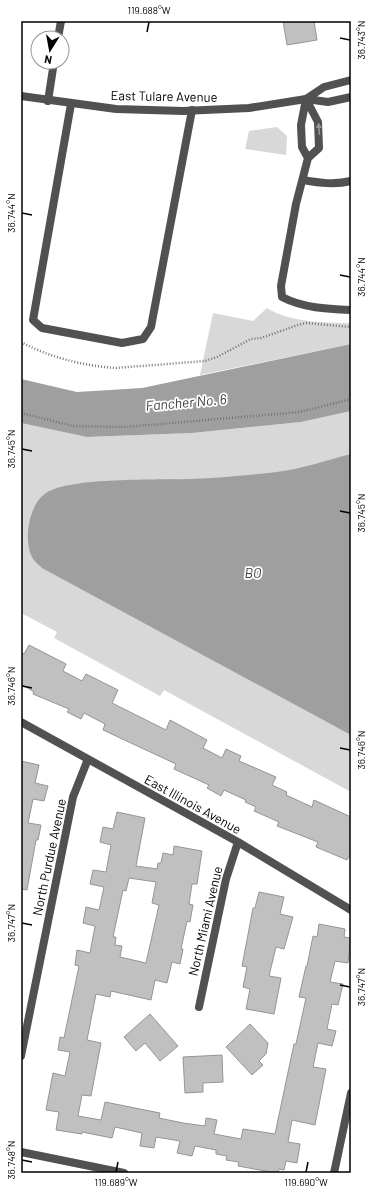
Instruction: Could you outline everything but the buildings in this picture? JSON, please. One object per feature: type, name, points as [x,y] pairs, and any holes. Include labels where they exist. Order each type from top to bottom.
[{"type":"street","points":[[48,101],[53,70]]},
{"type":"street","name":"East Tulare Avenue","points":[[306,99],[324,87],[351,80]]},
{"type":"street","name":"East Tulare Avenue","points":[[21,96],[48,101],[116,109],[192,110],[249,108],[306,99],[328,102],[351,96]]},
{"type":"street","points":[[306,99],[301,125],[302,147],[308,158]]},
{"type":"street","points":[[306,99],[318,122],[320,136],[319,148],[308,158],[296,204],[281,286],[282,297],[294,304],[351,310]]},
{"type":"street","points":[[71,104],[33,320],[42,328],[122,343],[142,339],[151,327],[192,110]]},
{"type":"street","points":[[303,180],[321,184],[341,184],[351,181]]},
{"type":"street","name":"East Illinois Avenue","points":[[21,722],[238,842],[351,910]]},
{"type":"street","name":"North Purdue Avenue","points":[[21,1056],[73,797],[88,759]]},
{"type":"street","name":"North Miami Avenue","points":[[199,1007],[226,879],[238,842]]},
{"type":"street","points":[[334,1173],[351,1093]]},
{"type":"street","points":[[21,1152],[124,1173]]},
{"type":"path","points":[[21,342],[35,349],[58,356],[101,367],[116,368],[205,361],[217,357],[251,339],[261,338],[306,323],[351,327]]},
{"type":"path","points":[[21,413],[73,426],[125,427],[300,412],[351,399]]},
{"type":"shaded area","points":[[277,127],[287,136],[286,155],[245,149],[249,131]]},
{"type":"shaded area","points":[[267,308],[276,313],[296,319],[330,323],[351,323],[351,344],[200,375],[213,313],[253,321]]},
{"type":"shaded area","name":"BO","points":[[351,411],[351,792],[164,690],[160,696],[54,638],[57,632],[21,613],[21,423],[87,437],[192,433],[301,422]]},
{"type":"water","name":"Fancher No. 6","points":[[351,344],[351,411],[301,422],[192,433],[87,437],[21,423],[21,379],[77,392],[142,388]]},
{"type":"water","name":"BO","points":[[351,454],[351,735],[42,568],[35,561],[29,550],[29,523],[35,505],[46,493],[58,488],[74,484],[115,480],[201,479],[286,471]]}]
